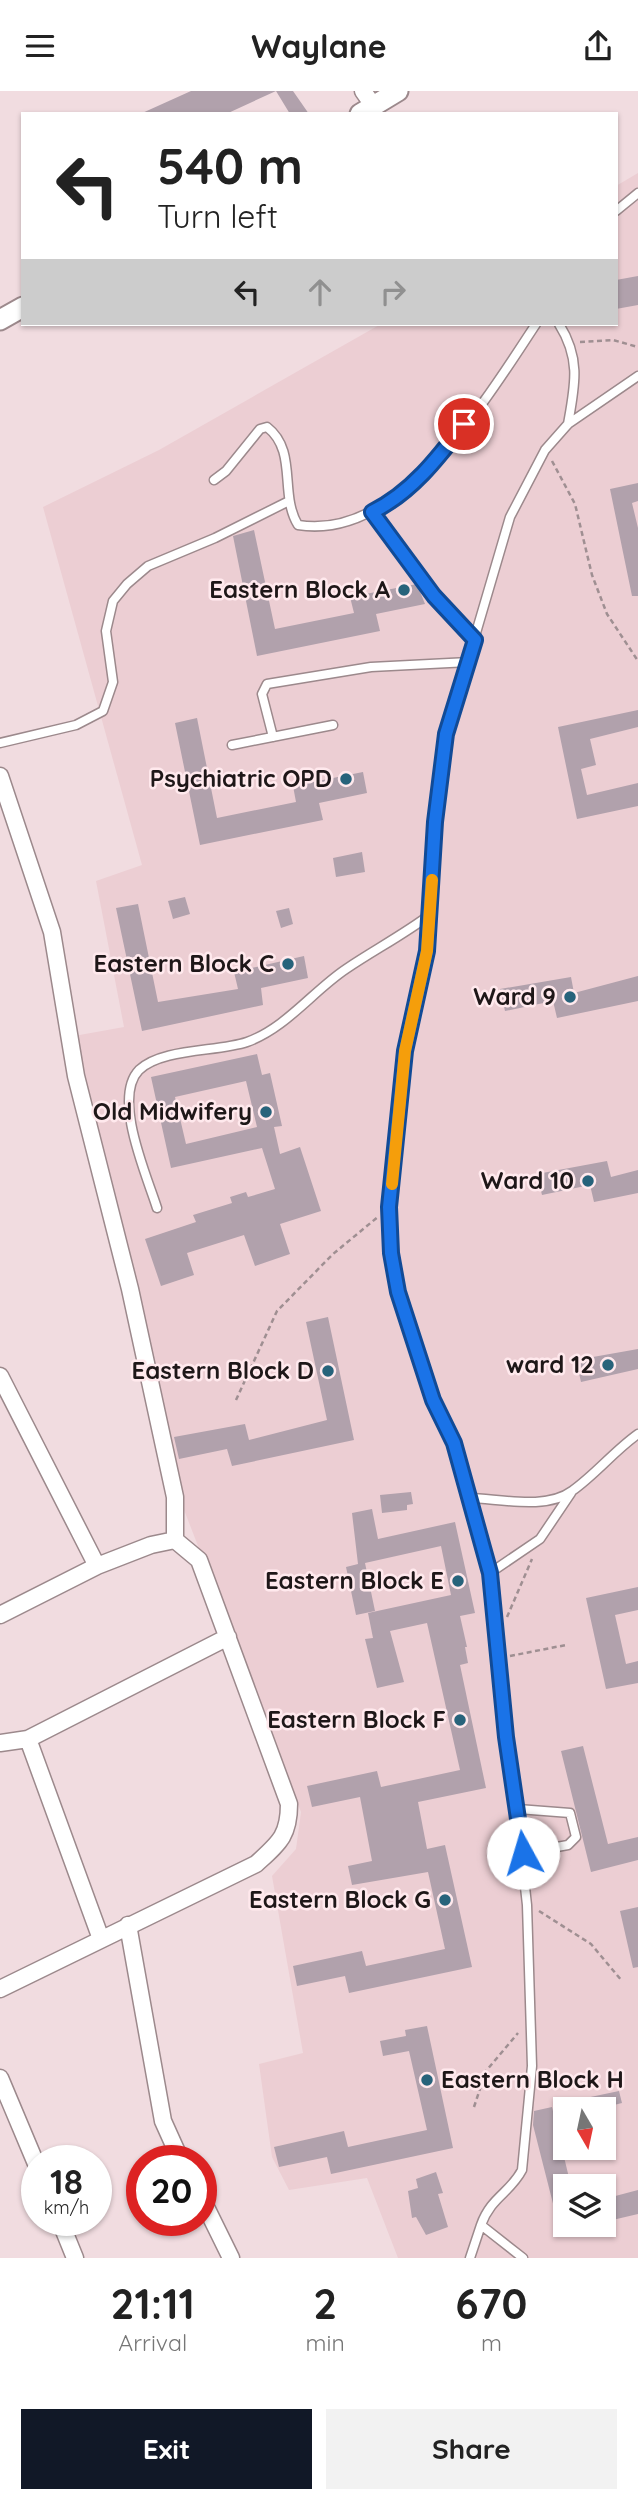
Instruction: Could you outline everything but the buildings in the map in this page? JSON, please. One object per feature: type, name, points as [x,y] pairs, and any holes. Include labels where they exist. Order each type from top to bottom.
[{"type":"street","points":[[365,103],[398,91]]},
{"type":"street","points":[[0,320],[21,308]]},
{"type":"street","points":[[0,776],[52,932],[76,1076],[130,1289],[175,1497],[175,1540]]},
{"type":"street","points":[[0,1376],[97,1566]]},
{"type":"street","points":[[0,1615],[97,1566],[151,1545],[175,1540]]},
{"type":"street","points":[[0,1989],[256,1864],[278,1844],[289,1827],[289,1804],[199,1560],[175,1540]]},
{"type":"street","points":[[0,1743],[28,1739],[228,1637]]},
{"type":"street","points":[[28,1739],[101,1939]]},
{"type":"street","points":[[128,1925],[163,2121],[174,2145]]},
{"type":"street","points":[[0,2078],[28,2145]]},
{"type":"street","points":[[217,2230],[231,2258]]},
{"type":"street","points":[[66,2236],[75,2258]]},
{"type":"lane","points":[[618,209],[638,193]]},
{"type":"lane","points":[[214,480],[226,471],[260,429],[267,427],[285,452],[289,501],[298,525],[319,528],[348,523],[385,506],[432,467],[535,326]]},
{"type":"lane","points":[[560,326],[571,343],[576,368],[568,424]]},
{"type":"lane","points":[[470,2258],[488,2206],[517,2179],[522,2170],[532,2066],[523,1853],[506,1737],[490,1573],[454,1443],[433,1400],[398,1292],[391,1253],[389,1207],[405,1051],[421,985],[431,914],[435,822],[446,734],[510,517],[545,450],[568,424],[638,376]]},
{"type":"lane","points":[[0,743],[76,725],[103,711],[113,682],[106,631],[113,601],[127,584],[148,566],[215,538],[289,501]]},
{"type":"lane","points":[[372,512],[434,596],[475,640]]},
{"type":"lane","points":[[273,737],[262,694],[267,684],[371,667],[469,662]]},
{"type":"lane","points":[[232,745],[333,725]]},
{"type":"lane","points":[[157,1208],[129,1117],[130,1088],[139,1070],[163,1058],[247,1042],[268,1032],[346,969],[400,938],[431,914]]},
{"type":"lane","points":[[490,1573],[540,1539],[571,1493],[616,1449],[638,1434]]},
{"type":"lane","points":[[470,1498],[538,1501],[571,1493]]},
{"type":"lane","points":[[518,1809],[570,1813],[576,1837],[568,1845],[523,1853]]},
{"type":"lane","points":[[481,2225],[523,2258]]},
{"type":"path","points":[[571,343],[613,340],[638,347]]},
{"type":"path","points":[[545,450],[575,504],[592,575],[607,614],[638,661]]},
{"type":"path","points":[[236,1400],[277,1311],[333,1254],[389,1207]]},
{"type":"path","points":[[498,1640],[540,1539]]},
{"type":"path","points":[[500,1658],[566,1645]]},
{"type":"path","points":[[527,1905],[566,1926],[591,1944],[622,1981]]},
{"type":"path","points":[[474,2107],[486,2071],[531,2013]]},
{"type":"shaded area","points":[[638,173],[638,2258],[398,2258],[367,2178],[289,2190],[272,2157],[259,2064],[303,2053],[272,1876],[296,1849],[301,1812],[181,1502],[74,1036],[124,1027],[96,881],[142,865],[43,507],[159,450],[377,326],[618,326],[618,185]]},
{"type":"slow traffic","points":[[392,1184],[405,1051],[427,951],[432,880]]},
{"type":"place","name":"Eastern Block A","points":[[404,590]]},
{"type":"place","name":"Psychiatric OPD","points":[[346,779]]},
{"type":"place","name":"Eastern Block C","points":[[288,964]]},
{"type":"place","name":"Ward 9","points":[[570,997]]},
{"type":"place","name":"Old Midwifery","points":[[266,1112]]},
{"type":"place","name":"Ward 10","points":[[588,1181]]},
{"type":"place","name":"ward 12","points":[[608,1365]]},
{"type":"place","name":"Eastern Block D","points":[[328,1371]]},
{"type":"place","name":"Eastern Block E","points":[[458,1581]]},
{"type":"place","name":"Eastern Block F","points":[[460,1720]]},
{"type":"place","name":"Eastern Block G","points":[[445,1900]]},
{"type":"place","name":"Eastern Block H","points":[[427,2080]]},
{"type":"route","points":[[464,424],[432,467],[385,506],[372,512],[434,596],[475,640],[446,734],[435,822],[427,951],[405,1051],[389,1207],[391,1253],[398,1292],[433,1400],[454,1443],[490,1573],[506,1737],[523,1853]]}]
